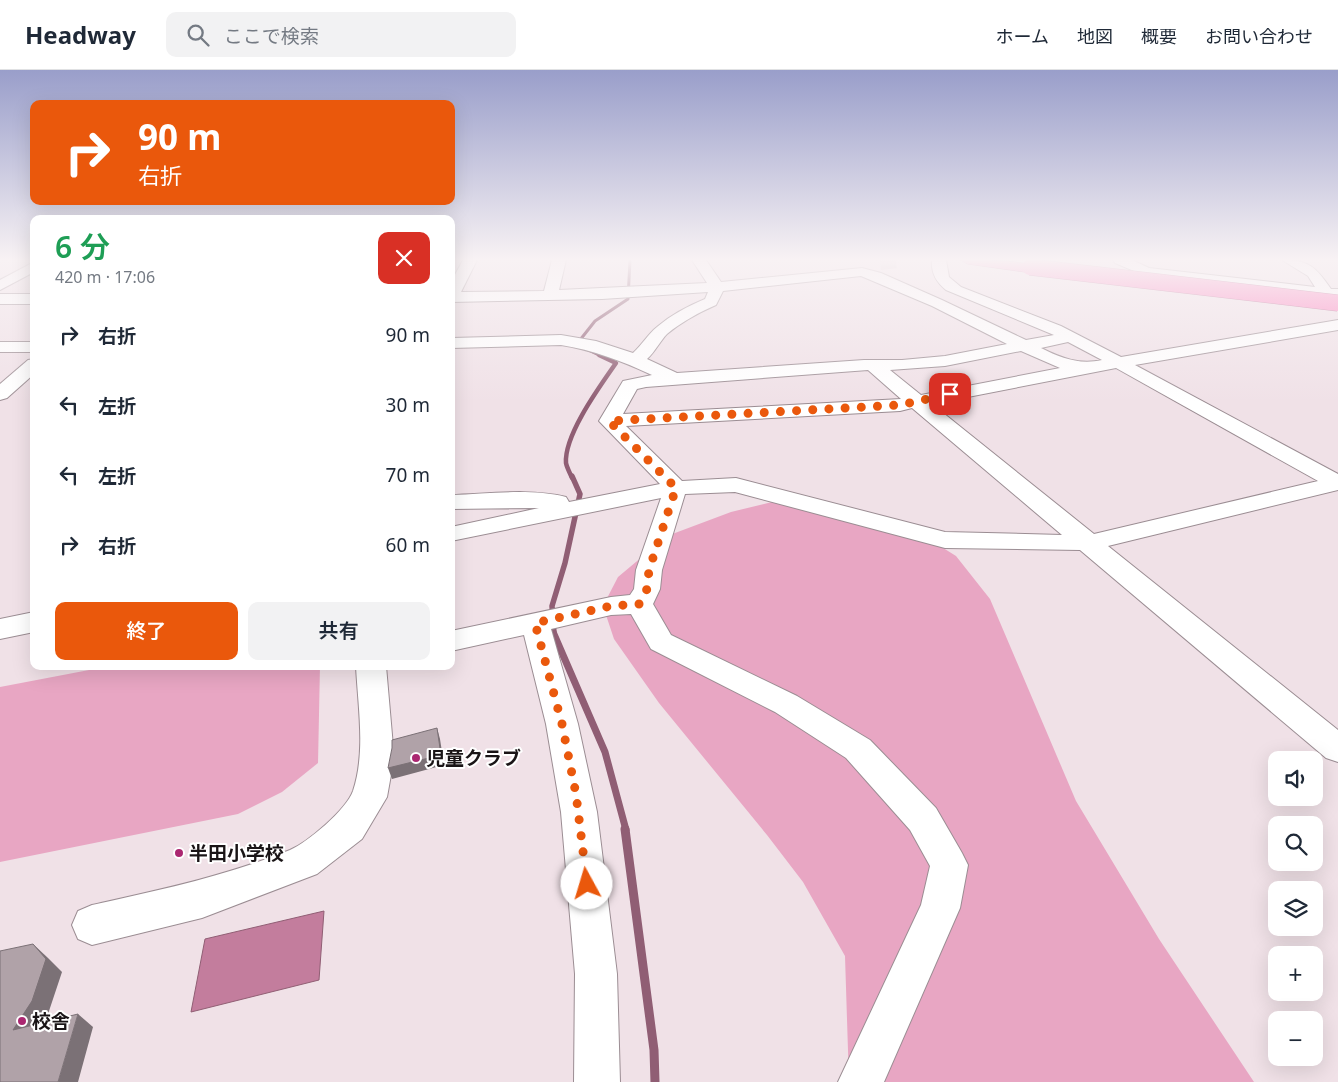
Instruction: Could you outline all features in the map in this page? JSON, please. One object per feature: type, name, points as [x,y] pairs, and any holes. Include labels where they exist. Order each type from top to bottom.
[{"type":"street","points":[[636,360],[649,348],[661,331],[698,307]]},
{"type":"street","points":[[945,307],[1021,346],[1067,365],[1096,367]]},
{"type":"street","points":[[998,307],[1070,337],[1338,483]]},
{"type":"street","points":[[609,421],[917,403],[932,398],[1096,367],[1338,324]]},
{"type":"street","points":[[609,421],[630,385],[645,381],[945,361],[1070,337]]},
{"type":"street","points":[[455,343],[561,340],[585,344],[636,360],[672,378]]},
{"type":"street","points":[[0,347],[30,347]]},
{"type":"street","points":[[872,365],[1338,749]]},
{"type":"street","points":[[0,394],[30,368]]},
{"type":"street","points":[[609,421],[676,488]]},
{"type":"street","points":[[455,533],[590,504],[676,488],[715,484],[736,485],[945,540],[1088,543],[1338,483]]},
{"type":"street","points":[[639,604],[647,589],[649,570],[676,488]]},
{"type":"street","points":[[455,502],[520,500],[590,504]]},
{"type":"street","points":[[455,640],[611,606],[639,604]]},
{"type":"street","points":[[639,604],[661,642],[786,704],[858,748],[923,819],[949,865],[940,908],[861,1082]]},
{"type":"street","points":[[0,629],[30,623]]},
{"type":"street","points":[[535,623],[562,724],[579,812],[596,974],[597,1082]]},
{"type":"street","points":[[92,925],[202,899],[304,862],[349,828],[369,797],[377,758],[371,670]]},
{"type":"shaded area","points":[[776,501],[924,536],[956,556],[990,599],[1076,801],[1159,939],[1254,1082],[849,1082],[845,956],[803,882],[659,703],[614,639],[603,606],[618,577],[667,536],[731,512]]},
{"type":"shaded area","points":[[89,670],[320,670],[318,763],[282,792],[238,814],[0,862],[0,687]]},
{"type":"shaded area","points":[[324,911],[319,980],[191,1012],[205,939]]},
{"type":"building","points":[[437,728],[441,755],[388,768],[392,740]]},
{"type":"building","name":"校舎","points":[[33,944],[46,959],[32,1001],[13,1030],[78,1014],[58,1082],[0,1082],[0,951]]},
{"type":"waterway","points":[[601,356],[586,349],[580,340],[595,321],[616,307]]},
{"type":"waterway","points":[[572,478],[566,463],[571,439],[584,411],[616,363],[599,355]]},
{"type":"waterway","points":[[554,633],[552,606],[565,563],[580,494],[572,476]]},
{"type":"waterway","points":[[553,632],[605,752],[626,830]]},
{"type":"waterway","points":[[625,829],[654,1050],[655,1082]]},
{"type":"place","name":"児童クラブ","points":[[416,758]]},
{"type":"place","name":"半田小学校","points":[[179,853]]},
{"type":"place","name":"校舎","points":[[22,1021]]},
{"type":"route","points":[[587,884],[576,794],[562,724],[535,623],[611,606],[639,604],[647,589],[649,570],[676,488],[609,421],[900,405],[917,403],[950,394]]}]
